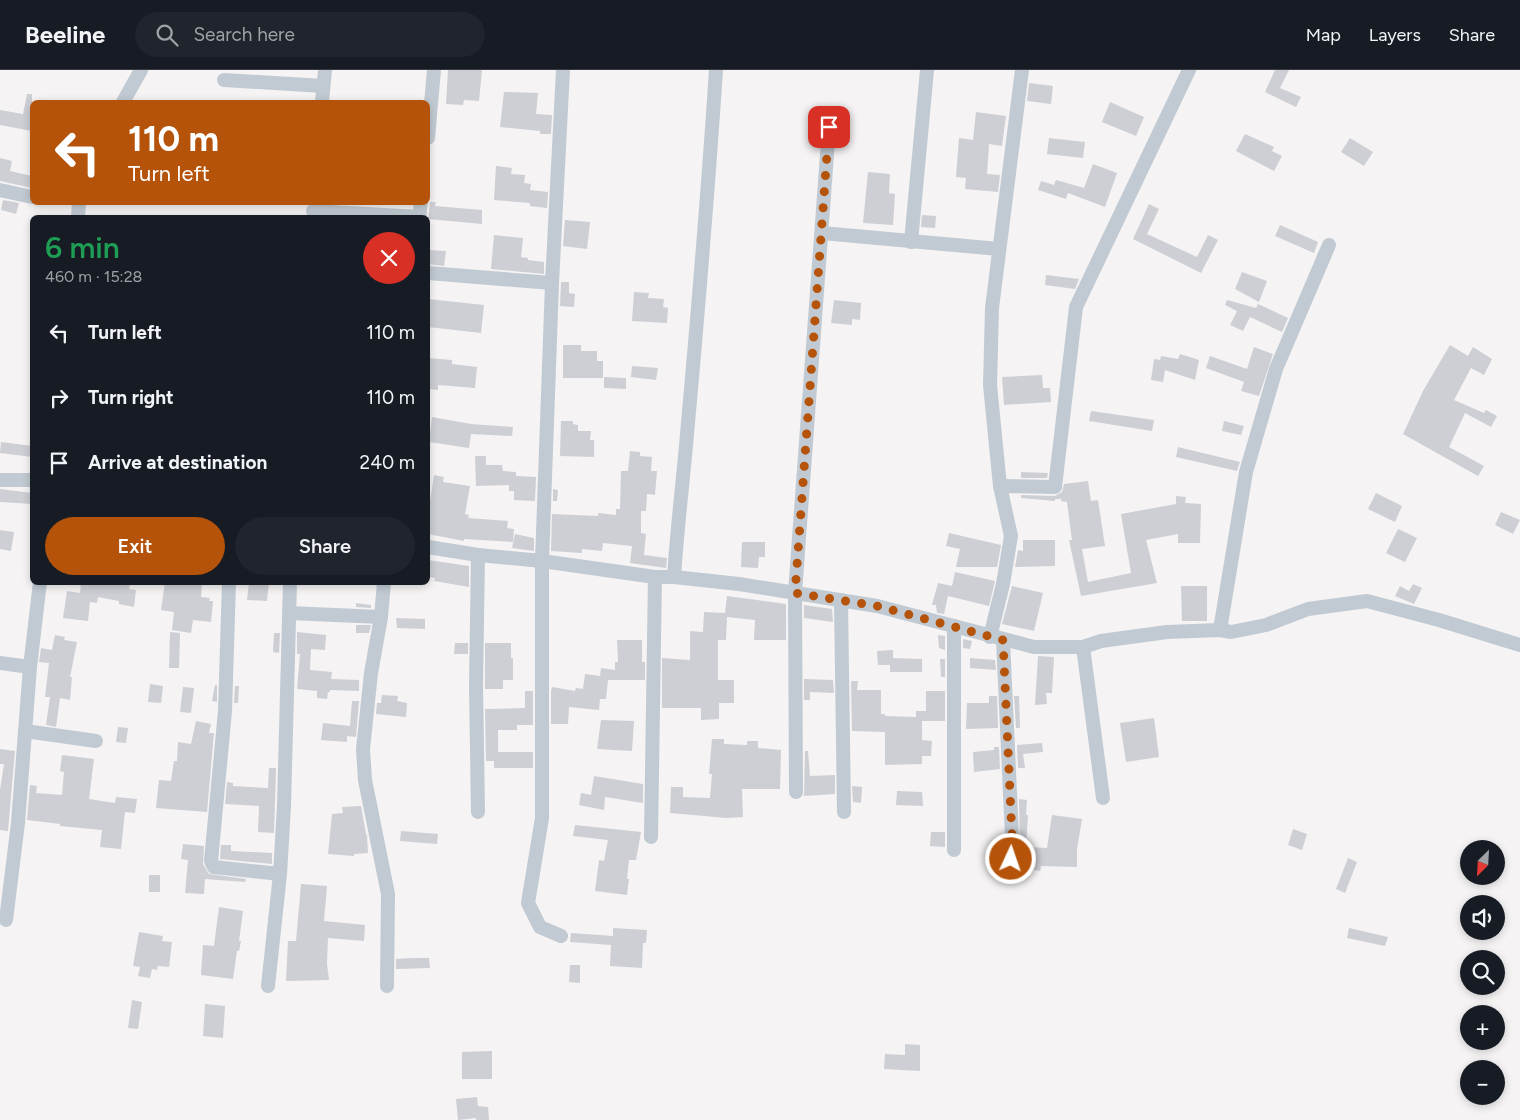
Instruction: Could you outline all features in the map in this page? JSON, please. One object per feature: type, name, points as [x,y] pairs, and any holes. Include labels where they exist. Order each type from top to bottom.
[{"type":"street","points":[[124,100],[141,70]]},
{"type":"street","points":[[322,100],[325,70]]},
{"type":"street","points":[[430,115],[434,70]]},
{"type":"street","points":[[561,936],[540,927],[528,903],[542,818],[542,561],[552,283],[563,70]]},
{"type":"street","points":[[674,577],[677,522],[687,437],[708,194],[716,70]]},
{"type":"street","points":[[911,242],[927,70]]},
{"type":"street","points":[[1011,859],[1012,836],[996,638],[1002,584],[1011,536],[1000,486],[990,385],[992,308],[1022,70]]},
{"type":"street","points":[[1000,486],[1055,486],[1076,307],[1189,70]]},
{"type":"street","points":[[224,80],[323,86]]},
{"type":"street","points":[[796,792],[795,593],[829,127]]},
{"type":"street","points":[[0,190],[30,197]]},
{"type":"street","points":[[313,210],[389,215]]},
{"type":"street","points":[[822,233],[999,250]]},
{"type":"street","points":[[1220,630],[1246,472],[1276,369],[1329,245]]},
{"type":"street","points":[[430,273],[552,283]]},
{"type":"street","points":[[0,480],[30,480]]},
{"type":"street","points":[[430,547],[655,577],[674,577],[739,584],[841,600],[877,606],[1034,647],[1083,647],[1101,642],[1167,632],[1220,630],[1231,632],[1266,625],[1308,610],[1367,601],[1439,620],[1520,645]]},
{"type":"street","points":[[478,555],[476,686],[478,812]]},
{"type":"street","points":[[651,837],[655,577]]},
{"type":"street","points":[[6,920],[18,823],[30,666],[40,585]]},
{"type":"street","points":[[229,585],[225,711],[211,861],[214,867],[280,874]]},
{"type":"street","points":[[268,986],[280,874],[284,806],[290,585]]},
{"type":"street","points":[[384,585],[381,617],[371,673],[363,749],[365,780],[388,894],[387,986]]},
{"type":"street","points":[[841,600],[844,812]]},
{"type":"street","points":[[289,614],[381,617]]},
{"type":"street","points":[[954,626],[954,850]]},
{"type":"street","points":[[1083,647],[1103,798]]},
{"type":"street","points":[[0,664],[30,666]]},
{"type":"street","points":[[25,731],[96,741]]},
{"type":"building","points":[[448,70],[482,70],[479,101],[464,100],[463,105],[446,104]]},
{"type":"building","points":[[1275,70],[1289,70],[1280,88],[1301,97],[1296,107],[1265,92]]},
{"type":"building","points":[[1029,83],[1053,86],[1051,104],[1027,101]]},
{"type":"building","points":[[504,92],[538,93],[536,114],[552,115],[551,134],[500,127]]},
{"type":"building","points":[[27,94],[32,94],[32,100],[30,100],[30,131],[0,125],[0,110],[23,114]]},
{"type":"building","points":[[1110,102],[1144,117],[1136,136],[1102,122]]},
{"type":"building","points":[[976,112],[1006,116],[1002,146],[989,144],[987,174],[1000,175],[998,192],[965,189],[966,178],[956,177],[959,138],[973,140]]},
{"type":"building","points":[[1245,134],[1274,147],[1272,151],[1282,156],[1274,171],[1236,151]]},
{"type":"building","points":[[1049,138],[1085,142],[1083,158],[1047,154]]},
{"type":"building","points":[[1350,138],[1373,152],[1364,166],[1341,152]]},
{"type":"building","points":[[0,158],[12,161],[10,171],[30,176],[30,188],[0,181]]},
{"type":"building","points":[[1093,164],[1117,173],[1105,207],[1068,193],[1066,199],[1038,190],[1041,181],[1054,185],[1056,180],[1084,188]]},
{"type":"building","points":[[496,166],[512,168],[511,174],[525,175],[524,183],[531,184],[530,190],[548,192],[547,208],[530,206],[530,203],[494,200]]},
{"type":"building","points":[[868,172],[890,174],[889,193],[895,194],[893,225],[863,223]]},
{"type":"building","points":[[3,200],[19,203],[16,214],[1,210]]},
{"type":"building","points":[[430,202],[436,202],[435,206],[482,210],[482,224],[430,219],[428,215]]},
{"type":"building","points":[[1149,204],[1159,209],[1147,234],[1197,257],[1208,235],[1218,240],[1201,273],[1133,239]]},
{"type":"building","points":[[922,215],[936,216],[935,228],[921,227]]},
{"type":"building","points":[[565,220],[590,222],[587,249],[563,246]]},
{"type":"building","points":[[1280,225],[1318,242],[1314,253],[1275,236]]},
{"type":"building","points":[[494,235],[523,238],[521,257],[544,262],[544,274],[491,269]]},
{"type":"building","points":[[430,250],[446,251],[444,266],[430,264]]},
{"type":"building","points":[[1242,272],[1267,281],[1259,302],[1235,289]]},
{"type":"building","points":[[1046,275],[1079,279],[1075,289],[1045,285]]},
{"type":"building","points":[[561,282],[569,282],[569,293],[575,294],[574,307],[560,306]]},
{"type":"building","points":[[634,292],[649,293],[648,298],[664,299],[663,307],[668,308],[667,323],[632,321]]},
{"type":"building","points":[[430,299],[484,305],[481,333],[430,327]]},
{"type":"building","points":[[834,300],[861,303],[860,320],[852,319],[852,325],[831,323]]},
{"type":"building","points":[[1227,300],[1256,308],[1258,304],[1288,318],[1282,332],[1250,317],[1243,331],[1230,325],[1237,311],[1225,305]]},
{"type":"building","points":[[563,345],[581,345],[581,351],[597,351],[597,361],[603,361],[603,378],[563,378]]},
{"type":"building","points":[[1450,345],[1468,356],[1473,347],[1492,359],[1484,375],[1471,368],[1454,400],[1484,413],[1486,410],[1497,416],[1491,427],[1465,413],[1449,447],[1484,466],[1478,476],[1403,434],[1423,391]]},
{"type":"building","points":[[1254,347],[1273,354],[1259,396],[1241,391],[1244,382],[1206,368],[1210,356],[1247,369]]},
{"type":"building","points":[[1180,354],[1199,360],[1195,380],[1165,370],[1163,382],[1151,380],[1154,359],[1160,360],[1161,356],[1178,359]]},
{"type":"building","points":[[430,358],[452,360],[452,364],[477,367],[475,388],[438,385],[438,390],[430,389]]},
{"type":"building","points":[[632,366],[658,368],[656,380],[631,377]]},
{"type":"building","points":[[1042,375],[1043,388],[1050,388],[1051,402],[1004,405],[1002,377]]},
{"type":"building","points":[[604,377],[626,378],[626,389],[604,388]]},
{"type":"building","points":[[1091,411],[1154,420],[1152,431],[1089,421]]},
{"type":"building","points":[[432,417],[471,424],[513,427],[512,436],[471,434],[469,448],[430,442]]},
{"type":"building","points":[[561,421],[573,421],[573,424],[578,425],[578,431],[591,431],[590,440],[594,440],[594,457],[560,456]]},
{"type":"building","points":[[1224,421],[1244,426],[1241,435],[1222,431]]},
{"type":"building","points":[[1,442],[30,446],[30,457],[0,453]]},
{"type":"building","points":[[1178,447],[1240,462],[1237,471],[1176,457]]},
{"type":"building","points":[[630,451],[640,452],[640,456],[652,457],[651,471],[657,471],[655,495],[647,494],[646,511],[641,511],[641,533],[646,534],[644,555],[667,558],[666,568],[630,563],[632,546],[603,543],[602,551],[582,549],[582,553],[551,551],[552,514],[598,516],[598,513],[616,515],[616,509],[620,509],[621,471],[628,471]]},
{"type":"building","points":[[475,456],[486,456],[486,465],[502,465],[503,471],[516,472],[516,476],[536,477],[535,501],[514,500],[514,491],[509,491],[509,485],[476,486]]},
{"type":"building","points":[[1021,472],[1048,473],[1047,478],[1021,478]]},
{"type":"building","points":[[434,475],[444,477],[443,482],[470,486],[465,514],[469,515],[468,518],[508,521],[507,528],[514,529],[513,542],[464,539],[464,541],[430,534],[430,502]]},
{"type":"building","points":[[1088,481],[1091,501],[1098,500],[1105,546],[1082,549],[1088,582],[1131,573],[1121,514],[1176,504],[1176,496],[1186,497],[1185,503],[1201,504],[1200,543],[1178,543],[1178,534],[1146,540],[1157,583],[1081,596],[1069,540],[1072,540],[1067,502],[1061,501],[1061,499],[1055,499],[1055,501],[1021,498],[1021,495],[1055,496],[1062,492],[1064,484]]},
{"type":"building","points":[[0,489],[30,493],[30,504],[0,502]]},
{"type":"building","points":[[553,489],[558,490],[557,501],[553,501]]},
{"type":"building","points":[[1376,493],[1402,506],[1395,522],[1368,509]]},
{"type":"building","points":[[1501,512],[1520,520],[1513,534],[1495,525]]},
{"type":"building","points":[[1398,529],[1417,538],[1405,562],[1386,553]]},
{"type":"building","points":[[0,530],[14,532],[11,551],[0,549]]},
{"type":"building","points":[[949,533],[1001,545],[997,567],[956,567],[960,549],[946,546]]},
{"type":"building","points":[[515,534],[534,538],[534,551],[512,548]]},
{"type":"building","points":[[1023,540],[1055,540],[1055,566],[1015,567],[1018,550],[1023,551]]},
{"type":"building","points":[[742,542],[765,542],[765,557],[759,557],[758,568],[741,567]]},
{"type":"building","points":[[430,560],[469,566],[469,587],[434,581],[435,578],[430,577]]},
{"type":"building","points":[[955,572],[995,581],[989,606],[948,596],[944,614],[937,613],[936,605],[932,605],[938,583],[952,586]]},
{"type":"building","points":[[1413,584],[1422,588],[1414,604],[1395,596],[1400,586],[1409,591]]},
{"type":"building","points":[[81,585],[130,585],[129,589],[136,590],[134,607],[119,604],[119,601],[98,597],[97,603],[90,602],[88,621],[63,618],[67,591],[80,593]]},
{"type":"building","points":[[165,585],[202,585],[201,597],[210,598],[209,601],[213,601],[211,622],[193,620],[191,633],[172,630],[174,612],[161,610]]},
{"type":"building","points":[[249,585],[269,585],[267,601],[247,600]]},
{"type":"building","points":[[1012,586],[1043,593],[1034,631],[1002,624]]},
{"type":"building","points":[[1181,586],[1207,586],[1207,621],[1182,621]]},
{"type":"building","points":[[727,596],[786,604],[786,640],[754,640],[755,620],[727,617],[726,640],[718,640],[718,680],[734,680],[734,703],[719,703],[719,719],[701,720],[701,708],[662,708],[662,658],[690,660],[690,631],[703,632],[704,612],[725,613]]},
{"type":"building","points":[[356,603],[371,605],[371,608],[356,607]]},
{"type":"building","points":[[804,605],[832,609],[833,622],[804,618]]},
{"type":"building","points":[[396,618],[425,619],[425,629],[397,628]]},
{"type":"building","points":[[356,625],[371,625],[369,633],[356,633]]},
{"type":"building","points":[[170,632],[180,633],[179,668],[169,668]]},
{"type":"building","points":[[297,632],[326,635],[325,650],[311,649],[310,670],[332,672],[331,679],[359,680],[359,691],[330,690],[327,699],[317,698],[317,691],[297,689],[300,654],[297,654]]},
{"type":"building","points":[[274,633],[280,633],[279,653],[273,652]]},
{"type":"building","points":[[55,635],[65,637],[64,640],[77,642],[70,677],[72,677],[70,700],[60,698],[56,727],[46,725],[50,697],[45,697],[49,663],[39,662],[41,648],[52,650]]},
{"type":"building","points":[[938,635],[945,636],[945,650],[939,648]]},
{"type":"building","points":[[963,639],[972,641],[970,649],[963,648]]},
{"type":"building","points":[[617,640],[642,640],[642,662],[645,662],[645,680],[608,680],[606,699],[600,699],[599,710],[569,707],[568,724],[551,724],[552,687],[575,691],[576,688],[583,689],[585,674],[600,676],[601,668],[615,670],[615,662],[618,662]]},
{"type":"building","points":[[455,643],[468,643],[468,654],[454,654]]},
{"type":"building","points":[[485,643],[511,643],[513,680],[503,680],[503,689],[485,689]]},
{"type":"building","points":[[893,650],[893,658],[922,659],[922,672],[890,672],[890,665],[878,665],[877,651]]},
{"type":"building","points":[[1038,656],[1054,657],[1052,693],[1046,693],[1047,704],[1035,705]]},
{"type":"building","points":[[970,658],[995,660],[996,670],[970,668]]},
{"type":"building","points":[[940,659],[945,659],[945,677],[941,677]]},
{"type":"building","points":[[804,679],[833,680],[834,693],[810,692],[810,700],[804,700]]},
{"type":"building","points":[[851,681],[858,681],[857,690],[881,690],[881,714],[885,714],[885,716],[916,717],[916,711],[926,711],[926,691],[945,691],[945,721],[922,721],[922,740],[932,741],[931,756],[922,756],[922,764],[885,765],[885,732],[852,731]]},
{"type":"building","points":[[150,684],[163,686],[161,703],[148,702]]},
{"type":"building","points":[[215,685],[217,685],[217,702],[212,701]]},
{"type":"building","points":[[235,686],[239,686],[238,703],[234,703]]},
{"type":"building","points":[[183,687],[194,688],[191,713],[180,712]]},
{"type":"building","points":[[525,691],[533,691],[533,725],[517,725],[517,730],[498,730],[498,752],[533,752],[533,768],[494,768],[494,761],[486,761],[485,709],[525,708]]},
{"type":"building","points":[[382,695],[398,696],[397,701],[407,703],[406,717],[376,714],[377,703],[381,703]]},
{"type":"building","points":[[989,696],[997,696],[998,728],[966,729],[967,703],[989,703]]},
{"type":"building","points":[[1014,696],[1019,696],[1020,728],[1016,728]]},
{"type":"building","points":[[352,701],[359,701],[356,737],[347,736],[347,742],[321,740],[323,723],[350,726]]},
{"type":"building","points":[[1154,718],[1159,757],[1126,762],[1120,723]]},
{"type":"building","points":[[601,720],[634,721],[632,751],[597,749]]},
{"type":"building","points":[[196,721],[211,724],[209,733],[214,733],[207,812],[156,808],[159,780],[171,781],[174,761],[177,761],[178,742],[191,744]]},
{"type":"building","points":[[118,727],[128,728],[126,743],[116,742]]},
{"type":"building","points":[[712,739],[724,739],[724,744],[747,745],[747,741],[758,741],[758,748],[781,750],[780,789],[742,789],[743,817],[727,818],[670,813],[671,787],[683,787],[683,797],[710,798],[712,774],[709,774]]},
{"type":"building","points":[[1042,743],[1043,752],[1023,754],[1025,768],[1018,768],[1017,745]]},
{"type":"building","points":[[994,747],[999,747],[1000,769],[974,772],[973,752],[994,750]]},
{"type":"building","points":[[0,749],[15,751],[8,831],[0,830],[0,790],[4,764],[0,764]]},
{"type":"building","points":[[805,751],[808,751],[810,776],[835,775],[835,794],[804,796]]},
{"type":"building","points":[[62,755],[94,759],[89,799],[115,803],[116,797],[137,799],[135,813],[125,812],[121,849],[100,847],[102,830],[60,826],[60,824],[27,820],[30,785],[37,786],[36,793],[62,795],[64,772],[60,771]]},
{"type":"building","points":[[269,768],[276,768],[274,833],[258,832],[259,806],[225,804],[227,782],[233,783],[233,786],[268,788]]},
{"type":"building","points":[[594,776],[643,784],[643,803],[605,797],[604,810],[579,805],[581,793],[591,795]]},
{"type":"building","points":[[852,786],[862,787],[861,803],[853,802]]},
{"type":"building","points":[[897,791],[922,792],[923,806],[896,805]]},
{"type":"building","points":[[1019,799],[1027,800],[1026,847],[1047,848],[1052,815],[1082,819],[1077,849],[1077,867],[1041,866],[1040,871],[1020,868],[1022,855],[1020,855]]},
{"type":"building","points":[[361,806],[367,836],[368,853],[354,854],[354,856],[328,854],[332,814],[343,813],[342,807]]},
{"type":"building","points":[[575,825],[641,832],[636,860],[629,860],[627,895],[595,891],[599,860],[604,861],[608,840],[573,836]]},
{"type":"building","points":[[1293,829],[1307,834],[1302,850],[1288,845]]},
{"type":"building","points":[[401,831],[438,834],[437,844],[400,841]]},
{"type":"building","points":[[931,832],[945,832],[945,847],[930,846]]},
{"type":"building","points":[[183,844],[204,846],[203,864],[209,874],[246,879],[245,882],[205,879],[204,894],[185,893],[188,860],[181,859]]},
{"type":"building","points":[[221,845],[231,845],[231,851],[272,853],[272,864],[220,859]]},
{"type":"building","points":[[1348,858],[1357,862],[1345,893],[1336,889]]},
{"type":"building","points":[[149,875],[160,875],[160,892],[149,892]]},
{"type":"building","points":[[301,884],[327,886],[324,921],[365,925],[364,941],[328,938],[327,964],[329,980],[286,981],[288,941],[296,941]]},
{"type":"building","points":[[219,907],[243,911],[239,941],[241,941],[239,951],[237,951],[233,979],[201,975],[203,945],[214,946]]},
{"type":"building","points":[[613,928],[647,930],[646,943],[643,943],[642,968],[610,966],[611,945],[570,942],[571,933],[613,936]]},
{"type":"building","points":[[1349,928],[1388,937],[1385,946],[1347,938]]},
{"type":"building","points":[[139,932],[163,936],[162,941],[172,942],[169,967],[158,966],[157,970],[152,969],[150,978],[138,976],[140,967],[133,966]]},
{"type":"building","points":[[429,958],[430,968],[396,969],[396,959]]},
{"type":"building","points":[[570,965],[580,965],[580,983],[569,982]]},
{"type":"building","points":[[132,1000],[142,1002],[138,1029],[128,1028]]},
{"type":"building","points":[[205,1004],[225,1006],[223,1038],[203,1036]]},
{"type":"building","points":[[905,1044],[920,1045],[920,1071],[884,1069],[885,1054],[905,1055]]},
{"type":"building","points":[[492,1051],[492,1079],[462,1079],[462,1052]]},
{"type":"building","points":[[477,1097],[478,1106],[488,1107],[489,1120],[476,1120],[476,1118],[458,1120],[456,1099]]},
{"type":"route","points":[[829,127],[795,593],[877,606],[1003,640],[1012,836],[1011,859]]}]
